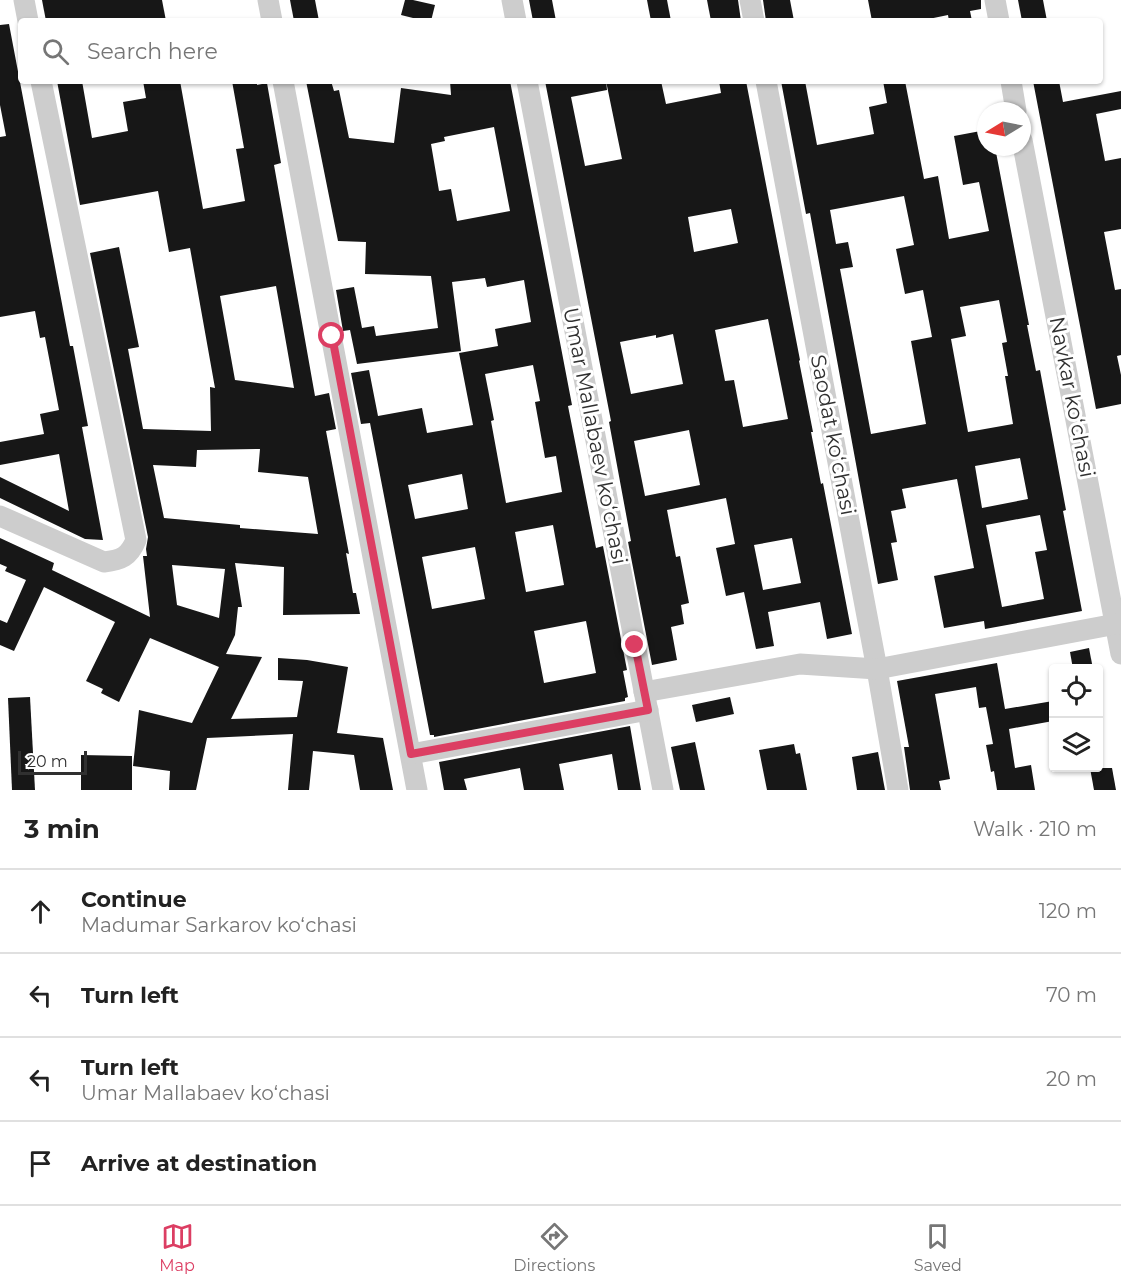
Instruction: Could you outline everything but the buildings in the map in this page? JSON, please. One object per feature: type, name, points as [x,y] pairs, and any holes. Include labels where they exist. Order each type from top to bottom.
[{"type":"street","points":[[24,0],[27,18]]},
{"type":"street","points":[[268,0],[271,18]]},
{"type":"street","points":[[512,0],[515,18]]},
{"type":"street","points":[[750,0],[753,18]]},
{"type":"street","points":[[995,0],[998,18]]},
{"type":"street","points":[[0,516],[104,562],[116,561],[127,555],[136,540],[42,84]]},
{"type":"street","points":[[284,84],[417,790]]},
{"type":"street","name":"Umar Mallabaev koʻchasi","points":[[528,84],[663,790]]},
{"type":"street","name":"Saodat koʻchasi","points":[[767,84],[898,790]]},
{"type":"street","points":[[1012,84],[1014,102]]},
{"type":"street","name":"Navkar koʻchasi","points":[[1025,156],[1118,624],[1121,654]]},
{"type":"street","points":[[411,754],[800,664],[877,669],[1118,624]]},
{"type":"route","points":[[332,336],[411,754],[648,710],[635,645]]}]
